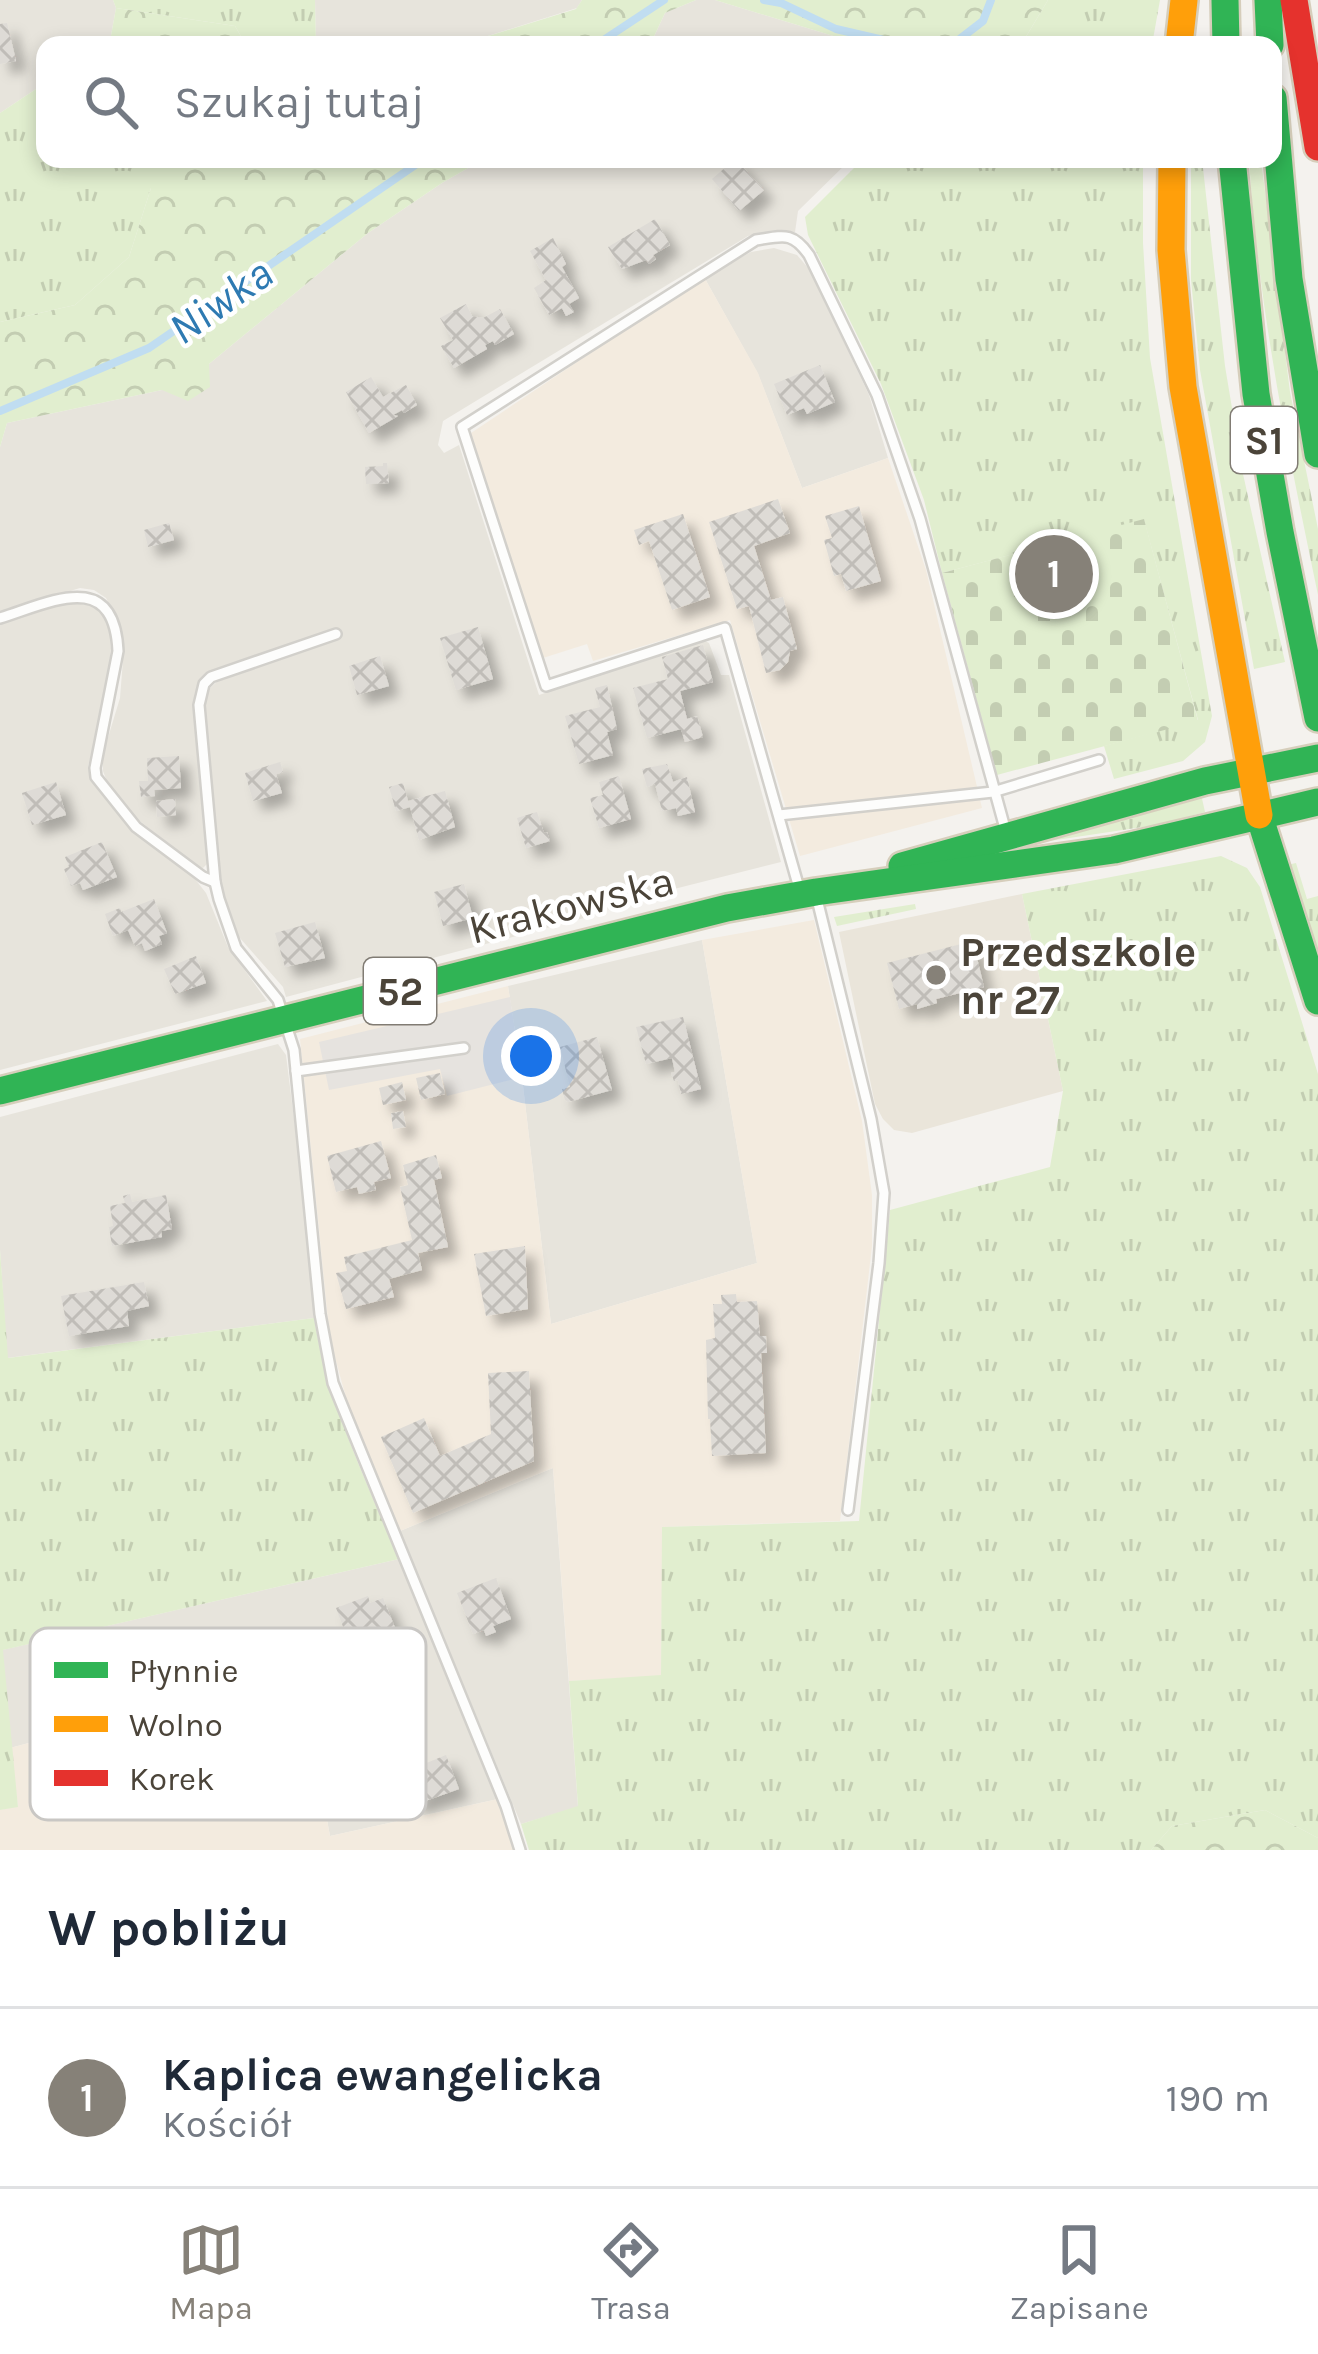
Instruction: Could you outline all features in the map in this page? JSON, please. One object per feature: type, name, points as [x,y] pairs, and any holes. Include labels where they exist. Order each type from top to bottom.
[{"type":"main road","points":[[1181,36],[1184,0]]},
{"type":"main road","points":[[1225,0],[1226,36]]},
{"type":"main road","points":[[1268,0],[1270,36]]},
{"type":"main road","points":[[1294,0],[1318,147]]},
{"type":"main road","points":[[1172,168],[1171,250],[1183,387],[1259,816],[1318,1001]]},
{"type":"main road","name":"S1","points":[[1233,168],[1256,394],[1318,718]]},
{"type":"main road","name":"S1","points":[[1279,168],[1289,279],[1318,454]]},
{"type":"main road","name":"Krakowska","points":[[0,1091],[808,891],[1205,781],[1310,760]]},
{"type":"main road","name":"Krakowska","points":[[808,891],[1089,854],[1313,803]]},
{"type":"lane","points":[[848,1510],[884,1193],[871,1119],[808,891],[779,814],[725,628],[546,686],[462,427],[756,240],[784,236],[798,241],[878,395],[920,519],[1008,836]]},
{"type":"lane","points":[[0,618],[73,596],[89,597],[111,614],[118,651],[96,777],[136,826],[215,882]]},
{"type":"lane","points":[[336,634],[212,677],[204,684],[199,705],[215,882],[236,948],[278,1000],[286,1020],[296,1071],[320,1314],[334,1383],[520,1850]]},
{"type":"lane","points":[[779,814],[993,792],[1099,760]]},
{"type":"lane","points":[[296,1071],[464,1048]]},
{"type":"shaded area","points":[[0,0],[113,0],[111,36],[36,36],[36,89],[0,113]]},
{"type":"shaded area","points":[[315,0],[582,0],[577,8],[488,36],[316,36]]},
{"type":"shaded area","points":[[696,0],[715,0],[833,36],[654,36],[665,13]]},
{"type":"shaded area","points":[[468,168],[842,168],[798,211],[795,232],[748,236],[443,421],[438,445],[444,453],[459,445],[539,695],[703,640],[709,643],[721,675],[729,675],[781,862],[286,997],[283,987],[239,937],[226,905],[218,867],[206,701],[209,689],[220,679],[314,647],[311,639],[219,668],[195,692],[207,864],[197,866],[136,818],[103,771],[103,754],[120,698],[123,660],[120,626],[106,598],[80,588],[0,612],[0,447],[7,423],[162,390],[209,364],[368,233]]},
{"type":"shaded area","points":[[774,248],[797,255],[809,269],[869,395],[888,458],[802,488],[758,374],[704,277],[751,252]]},
{"type":"shaded area","points":[[704,277],[758,373],[802,488],[888,458],[926,570],[982,808],[800,856],[730,620],[593,661],[587,644],[543,658],[471,433]]},
{"type":"shaded area","points":[[68,602],[94,606],[110,632],[105,700],[88,766],[91,779],[131,829],[191,874],[206,893],[228,947],[267,1001],[0,1070],[0,623]]},
{"type":"shaded area","points":[[1022,894],[1063,1091],[912,1133],[894,1130],[875,1104],[839,932]]},
{"type":"shaded area","points":[[814,920],[862,1121],[872,1195],[872,1246],[840,1521],[663,1527],[661,1676],[569,1681],[553,1468],[400,1531],[351,1416],[328,1321],[300,1039],[508,986],[551,1324],[757,1263],[702,940]]},
{"type":"shaded area","points":[[702,940],[757,1263],[551,1324],[508,986]]},
{"type":"shaded area","points":[[510,997],[522,1077],[447,1096],[440,1069],[329,1090],[319,1042]]},
{"type":"shaded area","points":[[278,1044],[286,1055],[311,1255],[314,1318],[7,1358],[0,1249],[0,1117]]},
{"type":"shaded area","points":[[553,1468],[578,1807],[521,1824],[400,1531]]},
{"type":"shaded area","points":[[399,1559],[498,1799],[426,1815],[426,1628],[98,1628]]},
{"type":"shaded area","points":[[30,1644],[30,1743],[10,1748],[2,1650]]},
{"type":"shaded area","points":[[30,1743],[30,1820],[327,1820],[330,1836],[403,1820],[426,1820],[426,1815],[498,1799],[514,1850],[0,1850],[0,1810],[18,1806],[10,1748]]},
{"type":"shaded area","points":[[327,1820],[403,1820],[330,1836]]},
{"type":"green space","points":[[113,0],[315,0],[316,36],[241,36],[235,26],[116,8]]},
{"type":"green space","points":[[582,0],[696,0],[665,13],[654,36],[488,36],[576,9]]},
{"type":"green space","points":[[715,0],[1048,0],[1026,36],[833,36]]},
{"type":"green space","points":[[1048,0],[1160,0],[1154,36],[1026,36]]},
{"type":"green space","points":[[116,8],[235,26],[241,36],[111,36]]},
{"type":"green space","points":[[36,89],[36,168],[151,168],[151,188],[129,257],[75,305],[0,322],[0,113]]},
{"type":"green space","points":[[151,168],[468,168],[368,233],[209,364],[210,387],[188,401],[162,390],[7,423],[0,447],[0,322],[75,305],[129,257],[151,188]]},
{"type":"green space","points":[[854,168],[1143,168],[1150,358],[1212,716],[1205,742],[1183,761],[1114,779],[1104,746],[1198,720],[1144,520],[942,573],[924,500],[881,384],[808,235],[805,217]]},
{"type":"green space","points":[[1191,168],[1203,168],[1225,366],[1243,474],[1285,662],[1254,669],[1200,370],[1191,280]]},
{"type":"green space","points":[[1250,168],[1262,168],[1290,392],[1318,529],[1318,595],[1285,433]]},
{"type":"green space","points":[[1144,519],[1198,721],[997,775],[942,573]]},
{"type":"green space","points":[[1201,794],[1205,812],[1156,825],[1036,843]]},
{"type":"green space","points":[[1221,856],[1247,868],[1260,887],[1318,1074],[1318,1838],[1265,1810],[1172,1826],[1151,1850],[529,1850],[521,1824],[578,1806],[569,1681],[661,1675],[662,1527],[859,1521],[890,1210],[1050,1167],[1063,1091],[1022,894]]},
{"type":"green space","points":[[1296,863],[1307,899],[1318,896],[1318,963],[1287,865]]},
{"type":"green space","points":[[915,904],[916,909],[837,926],[834,917]]},
{"type":"green space","points":[[0,1250],[8,1358],[314,1318],[338,1411],[399,1559],[99,1628],[30,1628],[30,1644],[3,1650],[18,1807],[0,1810]]},
{"type":"green space","points":[[1265,1810],[1318,1838],[1318,1850],[1151,1850],[1172,1826]]},
{"type":"building","points":[[7,23],[16,61],[0,64],[0,24]]},
{"type":"building","points":[[725,168],[743,168],[764,190],[739,211],[712,179]]},
{"type":"building","points":[[655,219],[670,245],[653,255],[656,259],[649,264],[646,260],[622,269],[608,247]]},
{"type":"building","points":[[553,238],[579,298],[569,304],[574,312],[566,316],[562,308],[549,315],[534,288],[546,280],[530,251]]},
{"type":"building","points":[[466,304],[472,316],[483,318],[500,309],[514,334],[485,345],[487,349],[454,368],[441,346],[453,340],[440,318]]},
{"type":"building","points":[[820,365],[835,402],[807,414],[804,408],[787,415],[774,384]]},
{"type":"building","points":[[371,377],[383,397],[406,385],[417,405],[369,433],[346,392]]},
{"type":"building","points":[[387,463],[389,483],[366,484],[365,467]]},
{"type":"building","points":[[778,499],[790,533],[754,546],[771,600],[783,597],[797,649],[790,651],[780,670],[766,673],[749,606],[737,609],[709,522]]},
{"type":"building","points":[[859,506],[881,581],[846,591],[841,574],[834,576],[824,540],[832,538],[825,516]]},
{"type":"building","points":[[683,514],[710,597],[672,610],[649,541],[639,545],[634,530]]},
{"type":"building","points":[[169,523],[174,540],[148,547],[144,530]]},
{"type":"building","points":[[1061,541],[1077,597],[1047,606],[1031,550]]},
{"type":"building","points":[[478,627],[493,679],[456,690],[440,638]]},
{"type":"building","points":[[703,645],[713,682],[680,691],[687,719],[697,716],[703,737],[685,742],[681,729],[647,738],[633,688],[668,679],[662,657]]},
{"type":"building","points":[[380,656],[389,686],[357,695],[349,666]]},
{"type":"building","points":[[607,685],[617,729],[607,732],[613,755],[579,764],[565,716],[600,707],[595,688]]},
{"type":"building","points":[[179,756],[181,788],[154,790],[155,796],[141,797],[139,781],[148,781],[147,758]]},
{"type":"building","points":[[280,762],[283,772],[276,774],[282,793],[253,801],[245,773]]},
{"type":"building","points":[[667,764],[673,782],[687,777],[695,812],[678,816],[676,808],[662,811],[655,784],[647,787],[642,769]]},
{"type":"building","points":[[619,776],[631,819],[599,828],[590,798],[603,795],[599,782]]},
{"type":"building","points":[[56,782],[66,815],[32,825],[22,793]]},
{"type":"building","points":[[403,783],[408,801],[445,791],[455,827],[419,840],[410,807],[396,811],[389,787]]},
{"type":"building","points":[[175,799],[176,815],[157,817],[156,801]]},
{"type":"building","points":[[537,812],[550,841],[526,848],[517,818]]},
{"type":"building","points":[[102,842],[117,877],[83,890],[80,883],[71,886],[65,857]]},
{"type":"building","points":[[464,884],[473,918],[443,926],[434,892]]},
{"type":"building","points":[[154,899],[167,933],[159,936],[162,944],[145,951],[142,943],[135,946],[128,930],[113,936],[105,914]]},
{"type":"building","points":[[315,922],[325,958],[285,967],[275,933]]},
{"type":"building","name":"Przedszkole nr 27","points":[[973,941],[984,987],[917,1009],[917,1004],[899,1009],[887,963]]},
{"type":"building","points":[[196,956],[206,983],[175,994],[164,969]]},
{"type":"building","points":[[683,1017],[701,1089],[681,1094],[671,1073],[675,1072],[672,1058],[646,1064],[636,1027]]},
{"type":"building","points":[[597,1037],[612,1090],[568,1102],[562,1089],[570,1087],[560,1047]]},
{"type":"building","points":[[440,1073],[445,1094],[421,1100],[416,1078]]},
{"type":"building","points":[[402,1082],[406,1100],[383,1105],[379,1088]]},
{"type":"building","points":[[403,1111],[406,1127],[393,1129],[391,1113]]},
{"type":"building","points":[[381,1141],[391,1178],[374,1182],[376,1190],[359,1194],[357,1187],[336,1192],[327,1156]]},
{"type":"building","points":[[436,1155],[442,1178],[434,1180],[448,1247],[418,1253],[422,1270],[389,1279],[394,1297],[346,1309],[336,1273],[347,1271],[344,1257],[412,1240],[400,1187],[408,1185],[403,1165]]},
{"type":"building","points":[[130,1194],[132,1202],[166,1195],[172,1229],[161,1231],[162,1237],[112,1246],[110,1206],[125,1203],[123,1196]]},
{"type":"building","points":[[525,1246],[528,1309],[486,1316],[474,1254]]},
{"type":"building","points":[[144,1282],[149,1306],[127,1311],[129,1326],[69,1336],[61,1296]]},
{"type":"building","points":[[736,1294],[737,1302],[757,1301],[760,1336],[766,1336],[767,1353],[761,1353],[766,1453],[712,1456],[706,1340],[715,1338],[713,1304],[722,1304],[721,1295]]},
{"type":"building","points":[[529,1371],[534,1461],[413,1513],[381,1437],[424,1418],[440,1456],[491,1434],[488,1373]]},
{"type":"building","points":[[496,1578],[511,1619],[493,1626],[496,1632],[486,1636],[484,1630],[473,1634],[457,1593]]},
{"type":"building","points":[[368,1596],[370,1603],[383,1598],[395,1628],[344,1628],[336,1608]]},
{"type":"building","points":[[446,1755],[459,1789],[426,1801],[426,1763]]},
{"type":"waterway","name":"Niwka","points":[[610,36],[664,0]]},
{"type":"waterway","name":"Niwka","points":[[764,0],[866,36]]},
{"type":"waterway","name":"Niwka","points":[[964,36],[983,21],[991,0]]},
{"type":"waterway","name":"Niwka","points":[[0,411],[149,348],[411,168]]},
{"type":"traffic: fast","points":[[1225,0],[1226,36]]},
{"type":"traffic: fast","points":[[1268,0],[1270,36]]},
{"type":"traffic: fast","points":[[1233,168],[1256,394],[1318,718]]},
{"type":"traffic: fast","points":[[1279,168],[1289,279],[1318,454]]},
{"type":"traffic: fast","points":[[902,866],[1205,781],[1318,758]]},
{"type":"traffic: fast","points":[[0,1091],[727,908],[1114,850],[1318,802]]},
{"type":"traffic: fast","points":[[1259,815],[1318,1001]]},
{"type":"traffic: slow","points":[[1180,36],[1184,0]]},
{"type":"traffic: slow","points":[[1172,168],[1171,250],[1183,387],[1259,815]]},
{"type":"traffic: jam","points":[[1294,0],[1318,147]]},
{"type":"place","name":"Kaplica ewangelicka","points":[[1054,574]]},
{"type":"place","name":"Przedszkole nr 27","points":[[936,975]]}]
